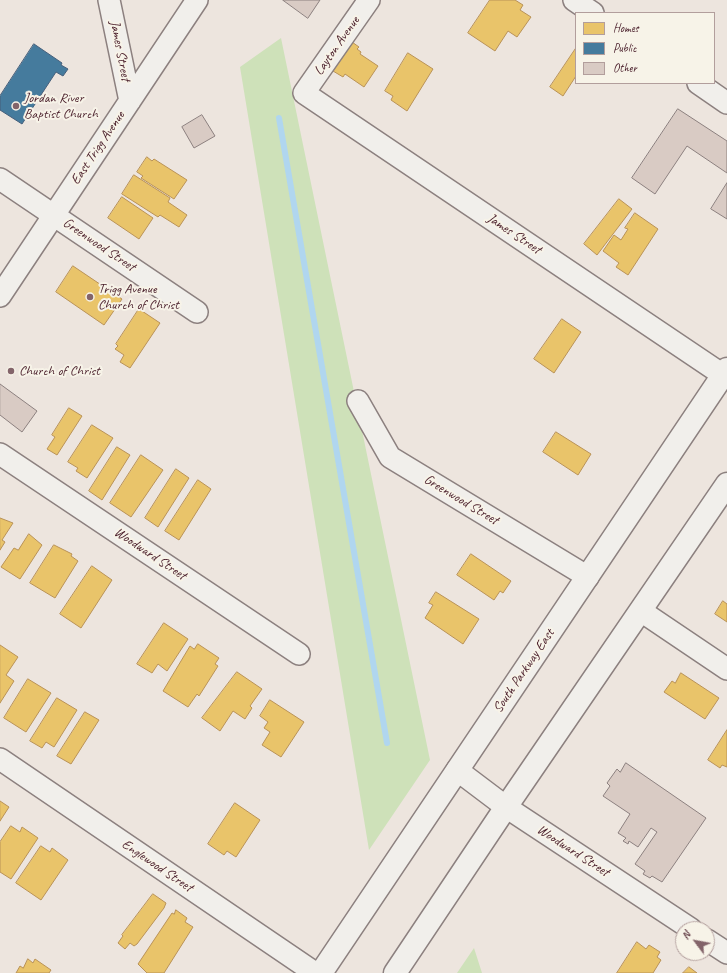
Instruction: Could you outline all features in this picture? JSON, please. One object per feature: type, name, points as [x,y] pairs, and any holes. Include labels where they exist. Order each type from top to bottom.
[{"type":"main road","name":"South Parkway East","points":[[321,973],[725,372]]},
{"type":"main road","points":[[395,973],[506,807],[727,484]]},
{"type":"street","name":"James Street","points":[[109,0],[130,101]]},
{"type":"street","name":"East Trigg Avenue","points":[[0,296],[197,0]]},
{"type":"street","name":"Layton Avenue","points":[[304,93],[369,0]]},
{"type":"street","points":[[574,0],[592,12]]},
{"type":"street","points":[[700,84],[727,102]]},
{"type":"street","name":"James Street","points":[[304,93],[725,372]]},
{"type":"street","name":"Greenwood Street","points":[[0,179],[197,312]]},
{"type":"street","name":"Greenwood Street","points":[[358,401],[390,457],[588,577]]},
{"type":"street","name":"Woodward Street","points":[[0,454],[299,654]]},
{"type":"street","points":[[641,611],[727,670]]},
{"type":"street","name":"Englewood Street","points":[[0,759],[315,973]]},
{"type":"street","name":"Woodward Street","points":[[457,770],[506,807],[679,921]]},
{"type":"street","points":[[715,945],[727,953]]},
{"type":"green space","points":[[281,38],[430,760],[369,850],[240,67]]},
{"type":"green space","points":[[474,948],[482,973],[457,973]]},
{"type":"building: Homes","points":[[490,0],[515,0],[523,5],[520,10],[531,17],[517,37],[508,31],[495,51],[468,33]]},
{"type":"building: Homes","points":[[352,42],[359,47],[357,49],[361,52],[360,54],[378,66],[364,87],[345,74],[343,77],[333,71]]},
{"type":"building: Homes","points":[[575,50],[575,78],[563,96],[550,87]]},
{"type":"building: Homes","points":[[408,53],[433,69],[407,111],[391,100],[393,96],[385,91]]},
{"type":"building: Homes","points":[[147,157],[152,161],[154,159],[187,180],[174,199],[141,178],[143,176],[137,172]]},
{"type":"building: Homes","points":[[134,175],[170,198],[168,202],[187,215],[179,227],[160,215],[158,217],[122,194]]},
{"type":"building: Homes","points":[[122,197],[153,218],[139,239],[108,218]]},
{"type":"building: Homes","points":[[619,199],[632,209],[597,255],[584,244]]},
{"type":"building: Homes","points":[[635,213],[658,229],[628,275],[616,267],[619,263],[603,251],[614,235],[621,240],[628,229],[625,228]]},
{"type":"building: Homes","points":[[73,266],[122,299],[104,325],[56,292]]},
{"type":"building: Homes","points":[[139,309],[160,323],[130,368],[120,362],[124,355],[115,349],[118,346],[116,344]]},
{"type":"building: Homes","points":[[562,319],[581,332],[554,373],[534,359]]},
{"type":"building: Homes","points":[[69,408],[82,416],[57,455],[47,449],[55,437],[52,435]]},
{"type":"building: Homes","points":[[92,425],[113,438],[87,478],[76,471],[78,468],[68,462]]},
{"type":"building: Homes","points":[[556,432],[591,454],[578,475],[543,452]]},
{"type":"building: Homes","points":[[117,447],[130,455],[102,500],[89,491]]},
{"type":"building: Homes","points":[[141,455],[163,470],[131,517],[110,503]]},
{"type":"building: Homes","points":[[176,469],[189,478],[158,527],[145,518]]},
{"type":"building: Homes","points":[[198,480],[211,489],[179,540],[165,531]]},
{"type":"building: Homes","points":[[0,518],[13,523],[2,540],[5,542],[0,550]]},
{"type":"building: Homes","points":[[29,534],[42,545],[20,579],[1,567],[14,548],[18,550]]},
{"type":"building: Homes","points":[[54,545],[72,554],[71,556],[78,561],[55,598],[30,583]]},
{"type":"building: Homes","points":[[471,554],[511,581],[503,593],[500,591],[494,600],[457,575]]},
{"type":"building: Homes","points":[[92,566],[112,580],[81,628],[60,614]]},
{"type":"building: Homes","points":[[436,592],[479,619],[463,644],[425,618],[433,605],[429,603]]},
{"type":"building: Homes","points":[[723,601],[727,604],[727,622],[715,614]]},
{"type":"building: Homes","points":[[164,623],[188,639],[167,671],[158,664],[152,673],[137,664]]},
{"type":"building: Homes","points":[[198,644],[219,658],[215,664],[218,666],[199,696],[197,694],[188,707],[163,691],[190,646],[194,649]]},
{"type":"building: Homes","points":[[0,645],[18,657],[6,675],[14,681],[0,703]]},
{"type":"building: Homes","points":[[237,672],[262,689],[250,706],[252,708],[245,719],[233,711],[220,731],[202,718]]},
{"type":"building: Homes","points":[[681,673],[719,698],[705,719],[664,692],[672,681],[675,683]]},
{"type":"building: Homes","points":[[28,679],[51,693],[26,732],[4,718]]},
{"type":"building: Homes","points":[[57,698],[77,710],[54,747],[46,742],[42,748],[30,741]]},
{"type":"building: Homes","points":[[270,700],[304,722],[281,757],[262,745],[270,732],[264,728],[268,722],[260,716]]},
{"type":"building: Homes","points":[[85,712],[99,720],[71,764],[57,756]]},
{"type":"building: Homes","points":[[727,730],[727,767],[722,765],[720,768],[708,760]]},
{"type":"building: Homes","points":[[0,801],[9,807],[0,821]]},
{"type":"building: Homes","points":[[235,803],[260,820],[236,857],[227,851],[224,855],[208,844]]},
{"type":"building: Homes","points":[[11,826],[20,832],[22,827],[38,838],[11,879],[0,872],[0,842]]},
{"type":"building: Homes","points":[[41,846],[50,852],[52,848],[68,860],[41,900],[16,883]]},
{"type":"building: Homes","points":[[153,894],[166,903],[164,908],[137,944],[134,946],[130,943],[125,949],[118,943],[123,936],[122,935]]},
{"type":"building: Homes","points":[[176,910],[187,918],[185,922],[193,927],[164,973],[147,973],[138,964],[172,913],[174,914]]},
{"type":"building: Homes","points":[[637,942],[646,949],[649,945],[660,952],[657,957],[661,960],[653,973],[617,973]]},
{"type":"building: Homes","points":[[28,959],[33,963],[35,959],[51,970],[49,973],[16,973],[20,966],[23,968]]},
{"type":"building: Homes","points":[[689,967],[697,973],[683,973]]},
{"type":"building: Public","points":[[34,44],[62,63],[61,65],[68,69],[63,76],[56,72],[22,124],[0,110],[0,96]]},
{"type":"building: Other","points":[[283,0],[320,0],[308,18]]},
{"type":"building: Other","points":[[678,109],[727,141],[727,173],[687,146],[655,194],[632,178]]},
{"type":"building: Other","points":[[202,115],[215,136],[194,148],[182,127]]},
{"type":"building: Other","points":[[727,183],[727,219],[711,209]]},
{"type":"building: Other","points":[[0,384],[37,411],[22,432],[0,415]]},
{"type":"building: Other","points":[[626,763],[706,818],[662,882],[652,876],[650,878],[643,874],[645,871],[635,864],[657,832],[651,828],[638,847],[629,841],[628,844],[623,841],[626,838],[618,833],[630,814],[603,796],[610,786],[607,783],[617,769],[620,772]]},
{"type":"waterway","points":[[279,118],[387,743]]},
{"type":"place","name":"Jordan River Baptist Church","points":[[16,106]]},
{"type":"place","name":"Trigg Avenue Church of Christ","points":[[90,297]]},
{"type":"place","name":"Church of Christ","points":[[11,371]]}]
